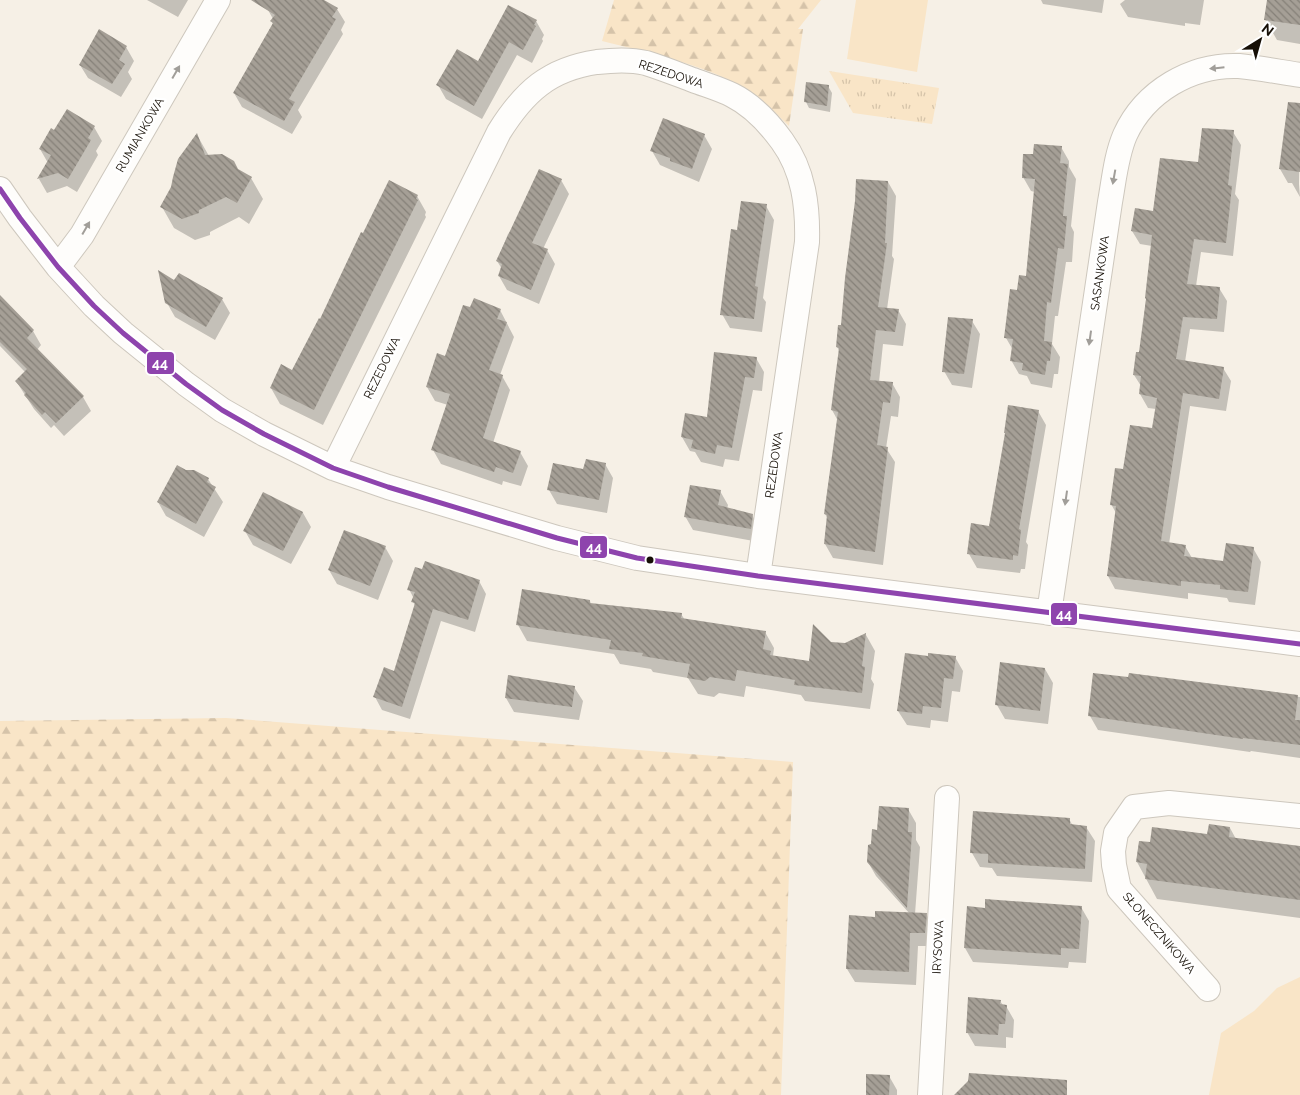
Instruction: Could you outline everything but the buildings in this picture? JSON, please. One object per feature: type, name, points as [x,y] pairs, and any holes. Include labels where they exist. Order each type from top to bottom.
[{"type":"street","name":"RUMIANKOWA","points":[[58,267],[82,235],[218,0]]},
{"type":"street","name":"REZEDOWA","points":[[333,468],[495,141],[513,110],[527,94],[545,80],[564,69],[616,59],[645,63],[732,95],[752,108],[783,142],[795,164],[804,189],[807,242],[758,576]]},
{"type":"street","name":"SASANKOWA","points":[[1049,613],[1110,202],[1119,153],[1125,135],[1134,119],[1153,98],[1169,85],[1196,72],[1215,67],[1240,66],[1300,75]]},
{"type":"street","points":[[0,189],[58,267],[123,334],[222,410],[255,429],[333,468],[388,487],[597,549],[637,558],[758,576],[1300,644]]},
{"type":"street","name":"IRYSOWA","points":[[930,1095],[947,798]]},
{"type":"street","name":"SŁONECZNIKOWA","points":[[1208,989],[1120,888],[1114,865],[1113,851],[1116,832],[1134,807],[1169,803],[1300,816]]},
{"type":"green space","points":[[614,0],[821,0],[798,29],[803,29],[789,126],[759,98],[732,81],[714,73],[658,55],[602,41]]},
{"type":"green space","points":[[856,0],[928,0],[917,72],[847,59]]},
{"type":"green space","points":[[829,71],[939,88],[932,124],[853,113]]},
{"type":"green space","points":[[226,718],[793,762],[781,1095],[0,1095],[0,721]]},
{"type":"green space","points":[[1300,977],[1300,1095],[1209,1095],[1221,1033],[1254,1011],[1277,988]]},
{"type":"transit line","name":"44","points":[[0,189],[58,267],[94,306],[123,333],[186,384],[222,410],[264,434],[333,468],[388,487],[557,538],[637,558],[758,576],[1300,644]]}]
